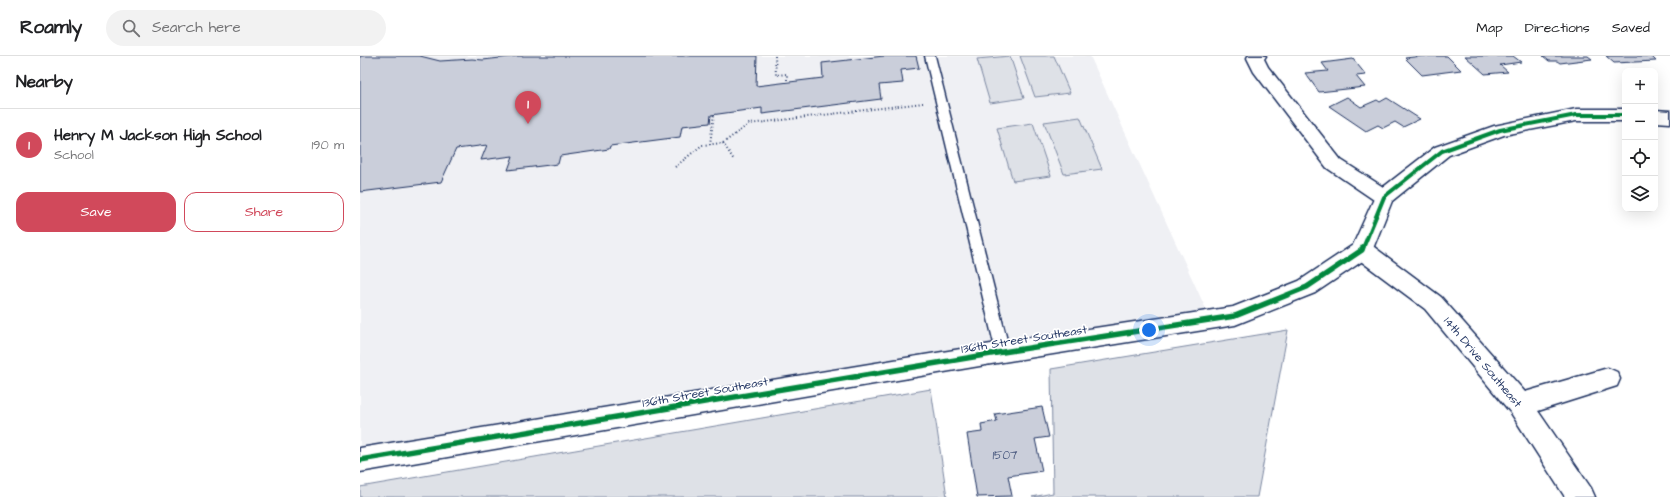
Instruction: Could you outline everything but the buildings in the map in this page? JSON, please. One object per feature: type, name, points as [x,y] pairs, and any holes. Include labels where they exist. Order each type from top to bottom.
[{"type":"street","points":[[1259,62],[1334,164],[1384,197]]},
{"type":"street","points":[[1362,250],[1384,197],[1442,151],[1500,130],[1576,115],[1622,115]]},
{"type":"street","points":[[1658,116],[1670,117]]},
{"type":"street","name":"136th Street Southeast","points":[[360,460],[1003,352],[1235,316],[1308,287],[1362,250]]},
{"type":"street","name":"14th Drive Southeast","points":[[1362,250],[1433,303],[1520,405],[1581,497]]},
{"type":"street","points":[[1520,405],[1608,379]]},
{"type":"lane","points":[[930,56],[1003,352]]},
{"type":"path","points":[[775,56],[776,75],[787,74],[787,82]]},
{"type":"path","points":[[675,167],[702,145],[723,143],[749,124],[917,104]]},
{"type":"path","points":[[710,144],[714,114]]},
{"type":"path","points":[[723,143],[734,160]]},
{"type":"shaded area","points":[[360,56],[1090,56],[1211,320],[360,460]]},
{"type":"shaded area","points":[[1010,56],[1024,98],[990,103],[977,59]]},
{"type":"shaded area","points":[[1020,56],[1054,56],[1070,93],[1035,97]]},
{"type":"shaded area","points":[[1080,117],[1102,169],[1064,174],[1044,122]]},
{"type":"shaded area","points":[[1033,123],[1051,176],[1013,181],[997,128]]},
{"type":"shaded area","points":[[1288,330],[1257,497],[1032,497],[1053,493],[1051,369]]},
{"type":"shaded area","points":[[931,389],[947,497],[360,497],[360,487]]},
{"type":"cycle path","points":[[360,460],[1003,352],[1235,316],[1307,287],[1362,250],[1384,197],[1442,151],[1500,130],[1576,115],[1622,115]]},
{"type":"place","name":"Henry M Jackson High School","points":[[528,124]]}]
